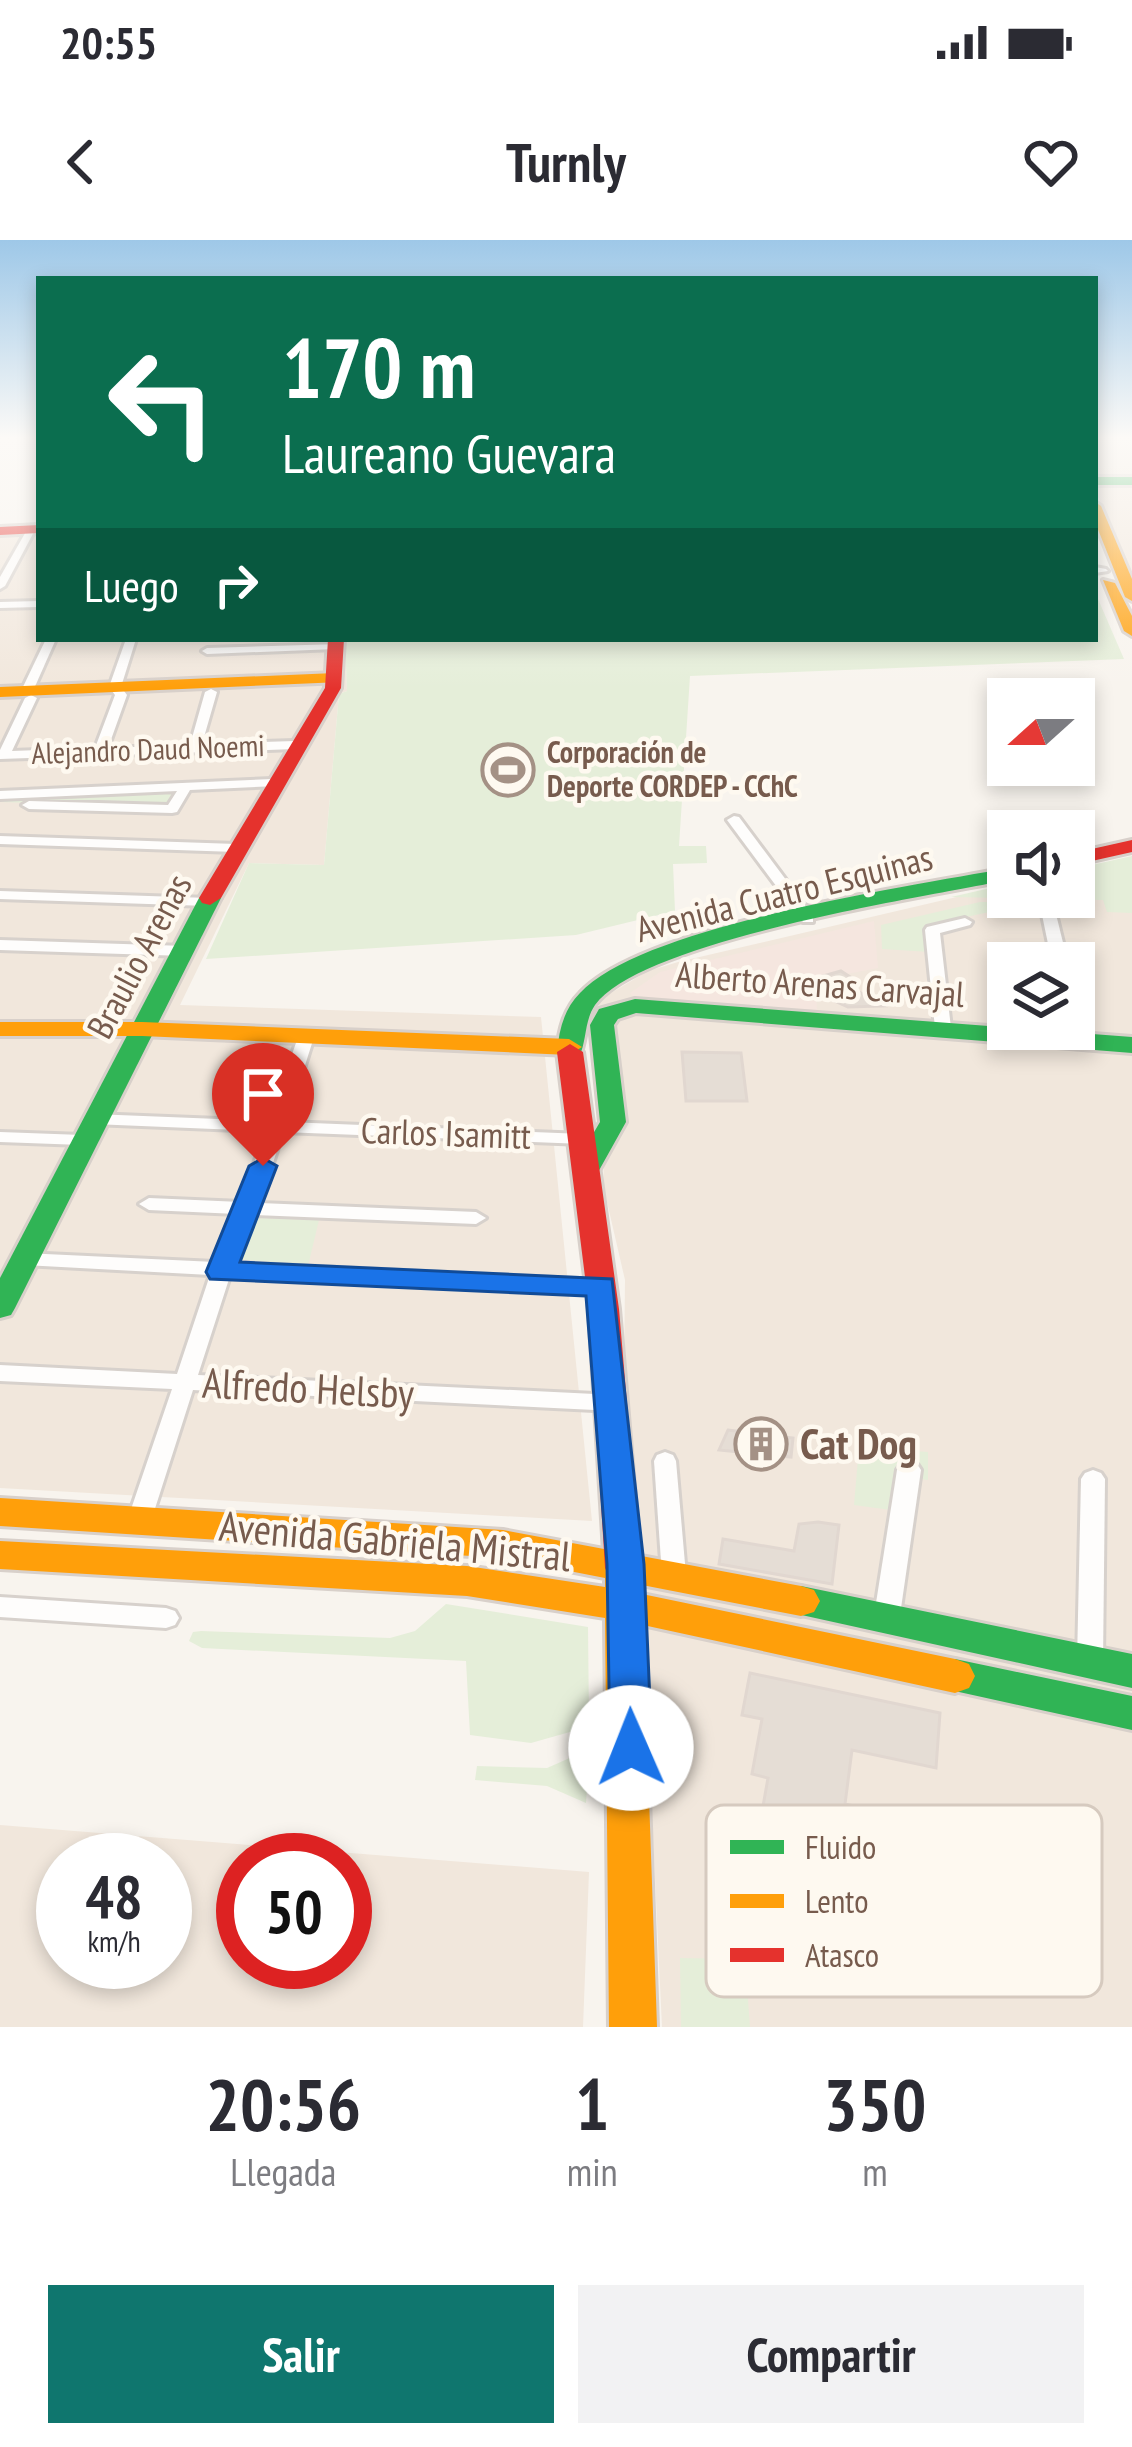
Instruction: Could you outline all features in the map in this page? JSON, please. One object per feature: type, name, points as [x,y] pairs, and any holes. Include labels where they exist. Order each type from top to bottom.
[{"type":"street","points":[[1099,521],[1132,631]]},
{"type":"street","points":[[0,528],[36,528]]},
{"type":"street","points":[[0,586],[36,528]]},
{"type":"street","points":[[0,605],[36,604]]},
{"type":"street","points":[[2,755],[15,695],[49,642]]},
{"type":"street","points":[[100,752],[130,642]]},
{"type":"street","points":[[15,695],[206,688],[334,683],[336,643],[208,645],[206,688],[195,749]]},
{"type":"street","name":"Braulio Arenas","points":[[0,1308],[236,848],[334,683]]},
{"type":"street","name":"Alejandro Daud Noemi","points":[[2,755],[295,745]]},
{"type":"street","points":[[0,795],[272,783]]},
{"type":"street","points":[[0,804],[172,808],[186,787]]},
{"type":"street","points":[[734,820],[808,919]]},
{"type":"street","points":[[0,841],[236,848]]},
{"type":"street","points":[[1095,854],[1132,846]]},
{"type":"street","name":"Avenida Cuatro Esquinas","points":[[569,1047],[579,1010],[590,996],[646,962],[987,879]]},
{"type":"street","points":[[0,895],[208,902]]},
{"type":"street","points":[[943,1028],[932,930],[965,922]]},
{"type":"street","points":[[0,945],[184,951]]},
{"type":"street","name":"Alberto Arenas Carvajal","points":[[646,962],[622,990],[634,1006],[987,1029]]},
{"type":"street","points":[[587,1168],[612,1131],[602,1025],[608,1014],[634,1006]]},
{"type":"street","points":[[0,1015],[125,1019],[142,1029]]},
{"type":"street","name":"Alberto Arenas Carvajal","points":[[602,1025],[632,1016],[1132,1058]]},
{"type":"street","points":[[0,1029],[142,1029],[569,1047],[615,1403],[626,1564],[633,2027]]},
{"type":"street","name":"Alberto Arenas Carvajal","points":[[1095,1035],[1132,1045]]},
{"type":"street","points":[[139,1521],[221,1272],[249,1207],[306,1037]]},
{"type":"street","name":"Carlos Isamitt","points":[[0,1137],[277,1126],[583,1138]]},
{"type":"street","points":[[583,1138],[612,1131]]},
{"type":"street","points":[[149,1204],[476,1217]]},
{"type":"street","points":[[24,1259],[601,1287]]},
{"type":"street","name":"Alfredo Helsby","points":[[0,1373],[615,1403]]},
{"type":"street","points":[[665,1461],[674,1574]]},
{"type":"street","points":[[886,1622],[909,1470]]},
{"type":"street","points":[[1090,1662],[1093,1480]]},
{"type":"street","name":"Avenida Gabriela Mistral","points":[[0,1512],[503,1544],[626,1564],[1132,1671]]},
{"type":"street","name":"Avenida Gabriela Mistral","points":[[0,1555],[467,1581],[628,1606],[1132,1713]]},
{"type":"street","points":[[0,1607],[166,1618]]},
{"type":"shaded area","points":[[1108,521],[1132,521],[1132,580]]},
{"type":"shaded area","points":[[36,523],[36,642],[345,642],[347,691],[339,694],[324,865],[249,863],[180,1005],[541,1017],[592,1521],[0,1488],[0,525]]},
{"type":"shaded area","points":[[1132,856],[1132,2027],[662,2027],[643,1622],[624,1374],[625,1280],[604,1189],[599,1000],[648,971],[987,890],[987,918],[1095,918],[1095,882]]},
{"type":"shaded area","points":[[874,921],[878,968],[816,980],[817,1015],[639,1004],[630,993],[660,972]]},
{"type":"shaded area","points":[[0,1825],[100,1833],[36,1833],[36,1989],[192,1989],[192,1840],[216,1842],[216,1989],[372,1989],[372,1855],[589,1872],[583,2027],[0,2027]]},
{"type":"green space","name":"Corporación de Deporte CORDEP - CChC","points":[[1098,599],[1124,659],[690,676],[679,846],[706,846],[707,863],[673,864],[675,911],[576,935],[206,959],[249,863],[324,865],[339,694],[347,691],[345,642],[1098,642]]},
{"type":"green space","points":[[182,788],[169,807],[0,802],[0,796]]},
{"type":"green space","points":[[1132,856],[1132,913],[1107,912],[1103,900],[1095,900],[1095,864]]},
{"type":"green space","points":[[987,889],[987,898],[951,897]]},
{"type":"green space","points":[[987,902],[987,913],[928,925],[930,952],[882,949],[881,925]]},
{"type":"green space","points":[[259,1218],[319,1220],[308,1266],[238,1259],[250,1224]]},
{"type":"green space","points":[[859,1447],[928,1452],[928,1480],[900,1476],[898,1511],[854,1505]]},
{"type":"green space","points":[[446,1604],[588,1627],[589,1721],[584,1728],[531,1743],[470,1735],[466,1661],[202,1648],[189,1641],[193,1632],[201,1631],[390,1638],[415,1631]]},
{"type":"green space","points":[[590,1749],[586,1803],[547,1786],[475,1780],[477,1766],[547,1768]]},
{"type":"green space","points":[[680,1958],[706,1958],[706,1997],[748,1997],[750,2027],[681,2027]]},
{"type":"building","points":[[841,971],[858,982],[849,986],[883,1006],[848,1007],[821,995],[816,978]]},
{"type":"building","points":[[682,1052],[741,1053],[747,1101],[686,1101]]},
{"type":"building","name":"Cat Dog","points":[[728,1430],[793,1438],[791,1457],[719,1450]]},
{"type":"building","points":[[799,1524],[839,1525],[832,1584],[719,1564],[723,1539],[794,1551]]},
{"type":"building","points":[[750,1673],[940,1713],[936,1768],[852,1750],[845,1804],[850,1805],[763,1805],[768,1778],[752,1774],[762,1719],[742,1715]]},
{"type":"traffic: fast","points":[[570,1052],[576,1020],[593,993],[629,970],[676,950],[790,917],[987,878]]},
{"type":"traffic: fast","points":[[0,1308],[210,898]]},
{"type":"traffic: fast","points":[[587,1168],[613,1122],[602,1025],[608,1014],[635,1006],[1132,1045]]},
{"type":"traffic: fast","points":[[801,1601],[1132,1671]]},
{"type":"traffic: fast","points":[[955,1676],[1132,1713]]},
{"type":"traffic: slow","points":[[1101,521],[1132,597]]},
{"type":"traffic: slow","points":[[1108,583],[1132,631]]},
{"type":"traffic: slow","points":[[0,692],[335,678]]},
{"type":"traffic: slow","points":[[0,1029],[142,1029],[569,1047]]},
{"type":"traffic: slow","points":[[0,1512],[503,1544],[801,1601]]},
{"type":"traffic: slow","points":[[0,1555],[467,1581],[628,1606],[955,1676]]},
{"type":"traffic: slow","points":[[623,1568],[633,2027]]},
{"type":"traffic: jam","points":[[0,531],[36,529]]},
{"type":"traffic: jam","points":[[210,898],[333,688],[336,642]]},
{"type":"traffic: jam","points":[[1095,854],[1132,846]]},
{"type":"traffic: jam","points":[[570,1052],[604,1309],[623,1568]]},
{"type":"place","name":"Corporación de Deporte CORDEP - CChC","points":[[508,770]]},
{"type":"place","name":"Cat Dog","points":[[761,1444]]},
{"type":"route","points":[[263,1166],[221,1272],[601,1287],[626,1564],[631,1748]]}]
